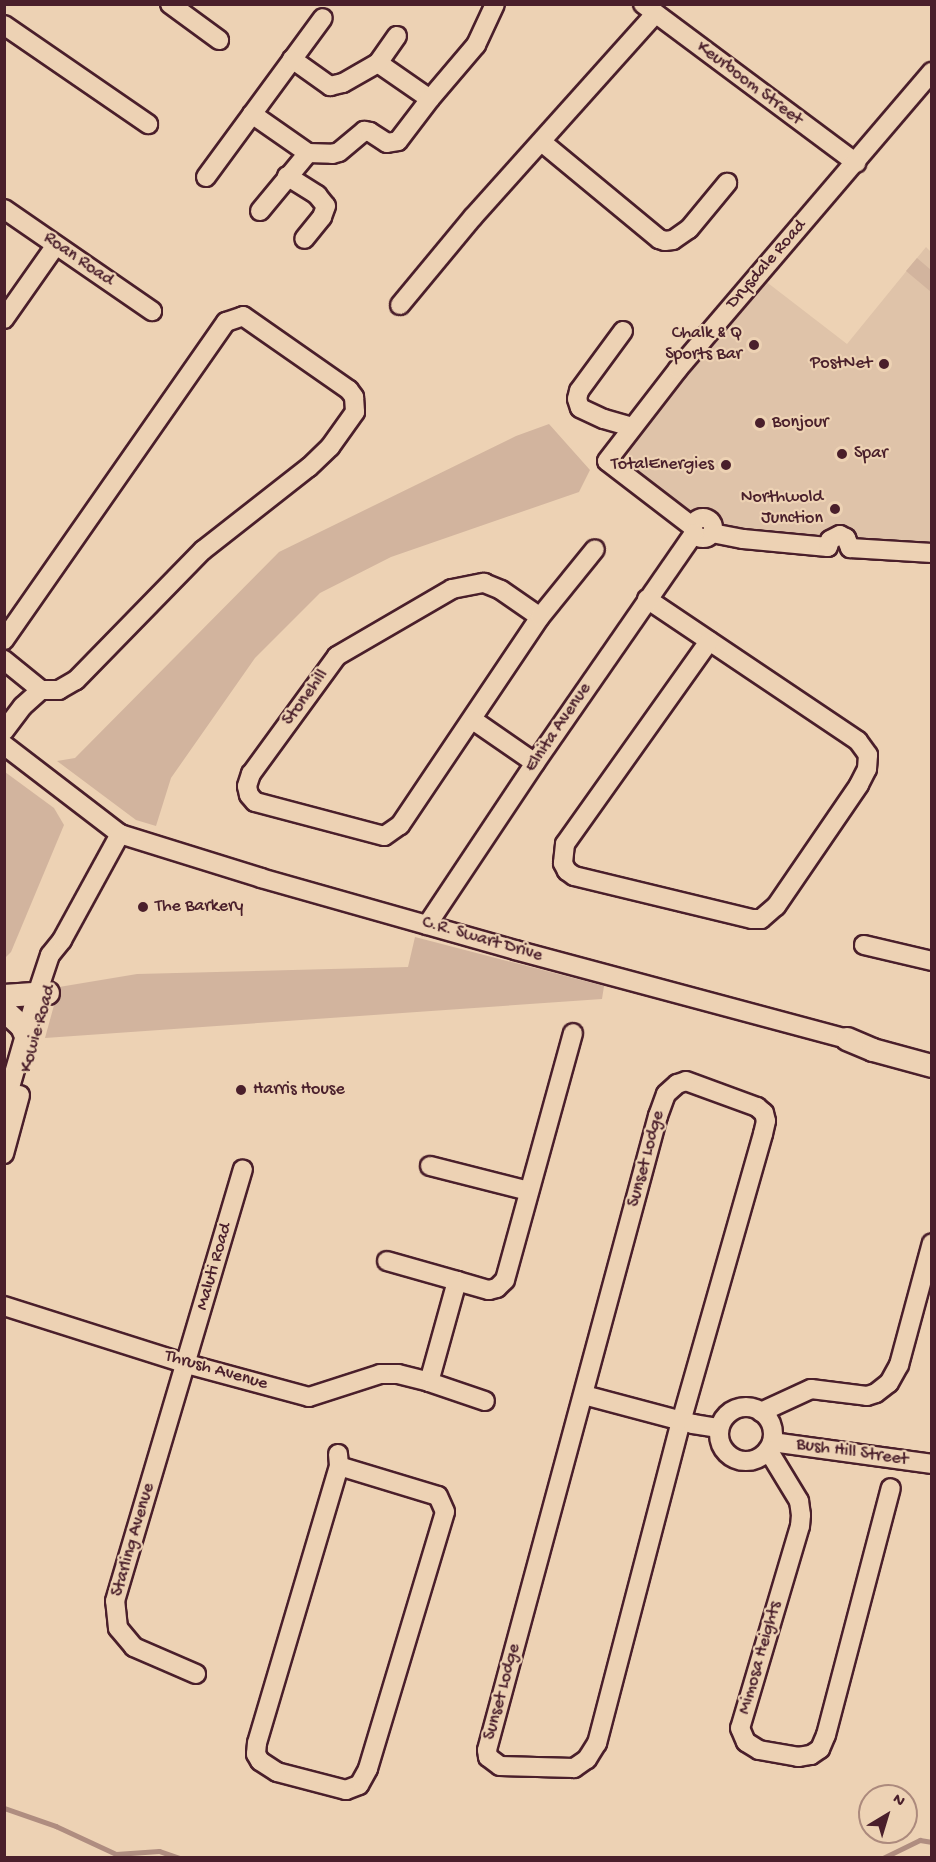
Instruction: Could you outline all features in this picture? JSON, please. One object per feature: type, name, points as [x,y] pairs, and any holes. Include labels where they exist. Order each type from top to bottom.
[{"type":"street","points":[[170,4],[219,39]]},
{"type":"street","points":[[252,114],[308,153],[339,152],[360,133],[368,131],[387,143],[393,143],[404,135],[430,99],[476,45],[495,4]]},
{"type":"street","points":[[400,305],[473,217],[543,143],[649,9]]},
{"type":"street","name":"Keurboom Street","points":[[649,9],[856,163]]},
{"type":"street","points":[[206,177],[323,18]]},
{"type":"street","points":[[4,25],[148,124]]},
{"type":"street","points":[[292,59],[330,86],[343,82],[378,63],[397,36]]},
{"type":"street","points":[[378,63],[430,99]]},
{"type":"street","name":"Drysdale Road","points":[[700,531],[607,461],[678,369],[932,72]]},
{"type":"street","points":[[543,143],[658,239],[665,241],[673,240],[689,229],[728,183]]},
{"type":"street","points":[[260,211],[308,153]]},
{"type":"street","points":[[287,176],[317,195],[326,206],[322,217],[304,239]]},
{"type":"street","name":"Roan Road","points":[[4,209],[152,311]]},
{"type":"street","points":[[4,319],[56,244]]},
{"type":"street","points":[[4,640],[226,322],[243,316],[349,390],[354,397],[355,412],[330,447],[309,467],[203,550],[76,680],[59,690],[41,690],[4,660]]},
{"type":"street","points":[[623,331],[579,391],[577,399],[580,408],[604,419],[632,427]]},
{"type":"street","points":[[700,531],[828,547],[831,554],[838,557],[845,556],[850,548],[932,553]]},
{"type":"street","name":"Elnita Avenue","points":[[428,924],[647,599],[700,531]]},
{"type":"street","points":[[540,617],[595,549]]},
{"type":"street","name":"Stonehill","points":[[469,584],[491,584],[540,617],[473,720],[404,820],[384,837],[261,806],[249,795],[247,786],[250,774],[322,673],[337,656],[452,589],[469,584]]},
{"type":"street","points":[[647,599],[858,741],[868,755],[867,769],[860,785],[776,906],[761,919],[752,919],[574,876],[567,871],[563,863],[565,844],[709,641]]},
{"type":"street","points":[[4,731],[23,706],[41,690]]},
{"type":"street","points":[[473,720],[535,763]]},
{"type":"street","points":[[4,745],[120,834]]},
{"type":"street","name":"C.R. Swart Drive","points":[[120,834],[261,878],[847,1039],[873,1050],[932,1066]]},
{"type":"street","name":"Kowie Road","points":[[4,1154],[50,955],[62,940],[120,834]]},
{"type":"street","points":[[864,945],[932,961]]},
{"type":"street","points":[[4,996],[42,993]]},
{"type":"street","name":"Kowie Road","points":[[4,1108],[42,993]]},
{"type":"street","points":[[4,1010],[22,1026],[26,1036]]},
{"type":"street","points":[[387,1261],[489,1290],[497,1288],[504,1280],[573,1033]]},
{"type":"street","name":"C.R. Swart Drive","points":[[847,1039],[860,1036],[878,1038],[932,1052]]},
{"type":"street","name":"Sunset Lodge","points":[[686,1082],[757,1107],[764,1113],[766,1121],[681,1421],[597,1743],[587,1759],[574,1768],[500,1766],[488,1757],[487,1750],[658,1116],[666,1094],[677,1084],[686,1082]]},
{"type":"street","points":[[430,1166],[529,1191]]},
{"type":"street","name":"Maluti Road","points":[[187,1364],[243,1170]]},
{"type":"street","points":[[761,1412],[811,1389],[867,1396],[876,1393],[889,1383],[899,1365],[932,1243]]},
{"type":"street","points":[[429,1382],[457,1281]]},
{"type":"street","name":"Thrush Avenue","points":[[4,1306],[187,1364],[309,1397],[380,1374],[398,1374],[485,1401]]},
{"type":"street","name":"Starling Avenue","points":[[187,1364],[115,1601],[115,1617],[118,1628],[134,1647],[196,1674]]},
{"type":"street","points":[[584,1395],[681,1421],[719,1428]]},
{"type":"street","points":[[744,1407],[761,1412],[771,1425],[770,1446],[753,1461],[735,1460],[721,1446],[719,1428],[723,1420],[736,1409],[744,1407]]},
{"type":"street","name":"Bush Hill Street","points":[[770,1446],[932,1464]]},
{"type":"street","name":"Mimosa Heights","points":[[770,1446],[799,1501],[801,1515],[800,1526],[740,1728],[746,1742],[759,1750],[798,1757],[811,1755],[820,1749],[826,1735],[891,1488]]},
{"type":"street","points":[[338,1460],[430,1492],[441,1500],[445,1512],[368,1769],[359,1785],[346,1790],[277,1772],[260,1761],[256,1754],[257,1743],[338,1460]]},
{"type":"shaded area","name":"Northwold Junction","points":[[926,247],[931,252],[931,551],[689,533],[629,489],[629,447],[764,280],[847,344]]},
{"type":"shaded area","points":[[917,258],[931,270],[931,292],[906,271]]},
{"type":"shaded area","points":[[549,424],[590,470],[579,492],[391,557],[320,593],[255,658],[171,778],[156,826],[136,820],[57,761],[75,758],[279,552],[516,436]]},
{"type":"shaded area","points":[[5,772],[54,808],[64,825],[11,952],[5,958]]},
{"type":"shaded area","points":[[415,937],[604,986],[602,999],[45,1038],[59,987],[137,974],[408,967]]},
{"type":"waterway","points":[[4,1808],[56,1826],[116,1854],[159,1851],[179,1858]]},
{"type":"waterway","points":[[883,1858],[920,1840],[932,1842]]},
{"type":"place","name":"Chalk & Q Sports Bar","points":[[754,345]]},
{"type":"place","name":"PostNet","points":[[884,364]]},
{"type":"place","name":"Bonjour","points":[[760,423]]},
{"type":"place","name":"Spar","points":[[842,454]]},
{"type":"place","name":"TotalEnergies","points":[[726,465]]},
{"type":"place","name":"Northwold Junction","points":[[835,509]]},
{"type":"place","name":"The Barkery","points":[[143,907]]},
{"type":"place","name":"Harris House","points":[[241,1090]]}]
